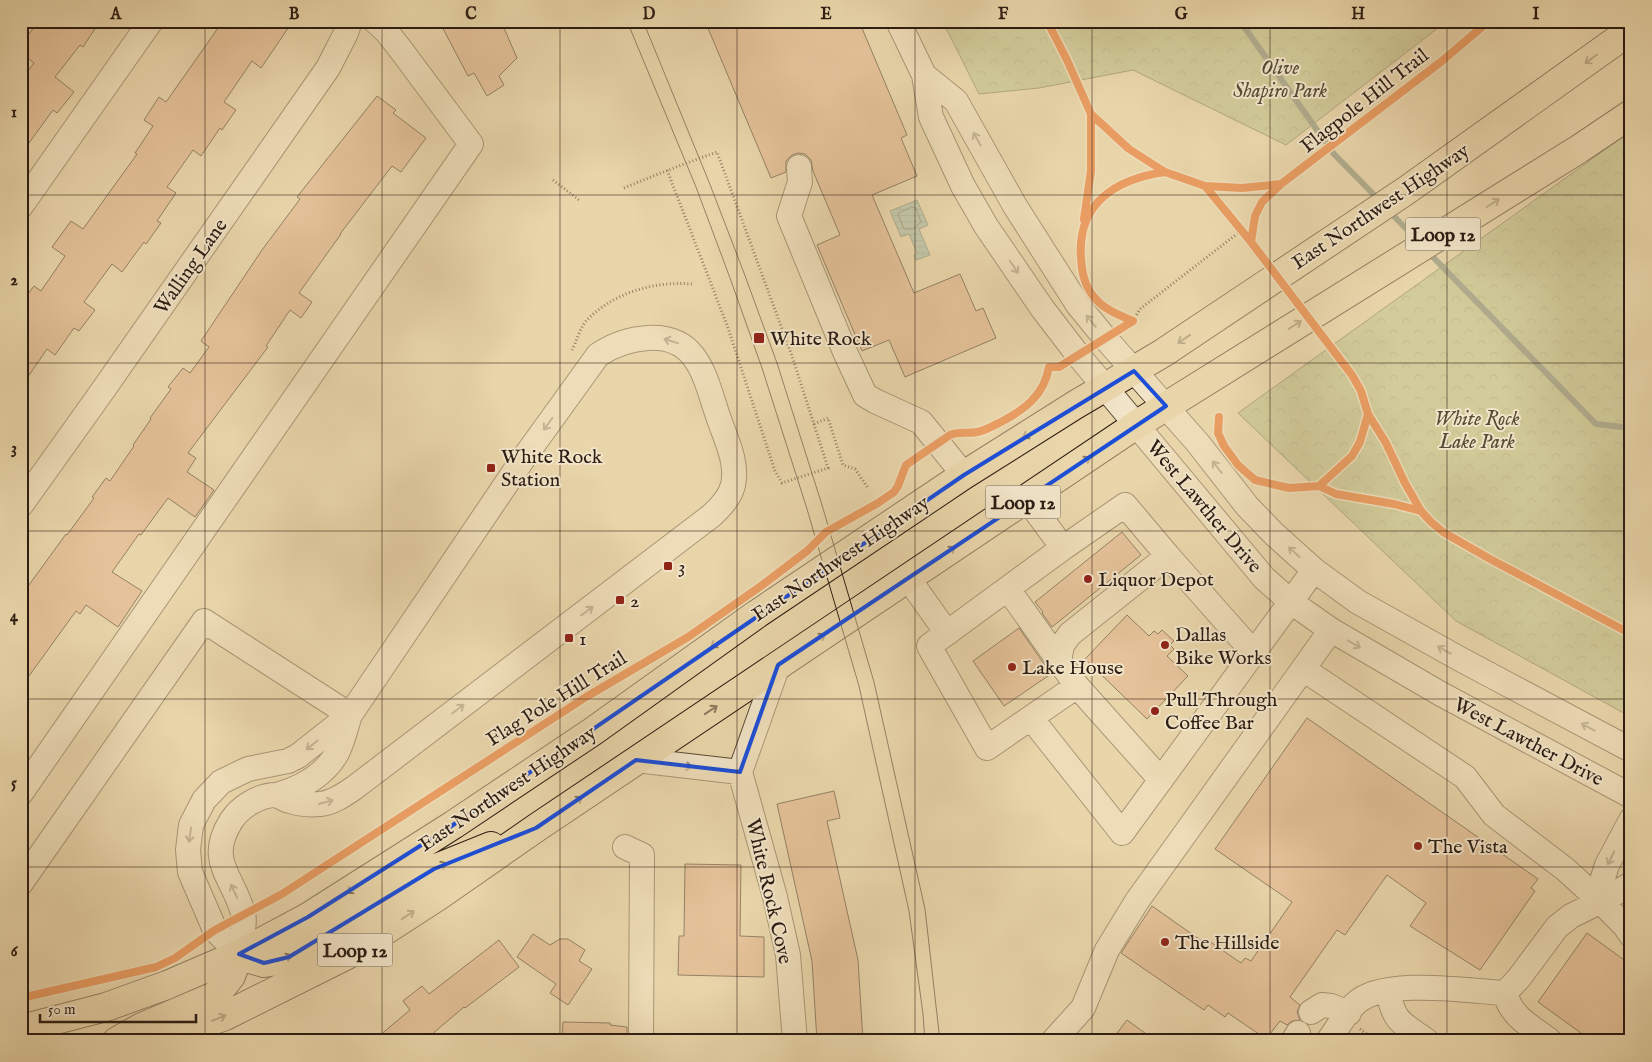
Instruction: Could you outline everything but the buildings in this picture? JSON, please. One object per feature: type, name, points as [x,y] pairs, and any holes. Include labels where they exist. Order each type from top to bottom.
[{"type":"main road","name":"East Northwest Highway","points":[[21,1030],[106,1007],[167,986],[239,954],[308,917],[592,732],[757,614],[964,475],[1163,353],[1407,190],[1631,30]]},
{"type":"main road","name":"Loop 12","points":[[157,1041],[225,1016],[349,954],[437,897],[636,760],[1136,425],[1579,149],[1631,114]]},
{"type":"main road","points":[[117,1041],[142,1027],[215,996],[232,976],[239,954],[264,963],[289,957],[322,940],[434,868],[536,828]]},
{"type":"street","points":[[21,206],[151,21]]},
{"type":"street","name":"Walling Lane","points":[[21,505],[328,68],[346,34],[350,21]]},
{"type":"street","points":[[21,793],[472,144],[402,50],[375,21]]},
{"type":"street","name":"West Lawther Drive","points":[[898,21],[924,75],[931,117],[963,186],[986,226],[1042,308],[1078,356],[1264,578],[1290,602],[1331,630],[1441,694],[1631,796]]},
{"type":"street","name":"West Lawther Drive","points":[[924,75],[956,101],[1015,206],[1078,305],[1197,442],[1247,506],[1274,534],[1314,570],[1358,602],[1631,750]]},
{"type":"street","points":[[799,166],[800,182],[789,216],[845,352],[866,395],[875,402],[921,422],[964,475]]},
{"type":"street","points":[[963,186],[993,169]]},
{"type":"street","points":[[239,954],[244,914],[222,866],[221,855],[223,835],[234,816],[243,806],[253,801],[290,791],[316,778],[327,767],[338,752],[350,715],[523,458],[598,355],[635,338],[663,338],[674,340],[684,346],[699,364],[734,462],[732,486],[720,508],[341,797],[322,804],[302,804],[276,795]]},
{"type":"street","points":[[1027,498],[1063,548]]},
{"type":"street","points":[[1077,686],[987,748],[929,646],[1124,505],[1254,653]]},
{"type":"street","points":[[1059,661],[1062,645],[1070,634],[1168,556]]},
{"type":"street","points":[[1031,718],[1122,833],[1314,570]]},
{"type":"street","points":[[908,578],[947,633]]},
{"type":"street","points":[[1008,589],[1077,686],[1161,780]]},
{"type":"street","points":[[21,883],[204,621],[350,715]]},
{"type":"street","points":[[1053,1041],[1083,1008],[1107,950],[1137,901],[1331,630]]},
{"type":"street","points":[[636,760],[740,772],[778,665]]},
{"type":"street","points":[[1303,669],[1465,778],[1494,816],[1565,869],[1600,900],[1631,934]]},
{"type":"street","points":[[239,954],[215,930],[190,872],[189,836],[196,815],[204,800],[222,782],[248,769],[288,761],[298,756],[350,715]]},
{"type":"street","name":"White Rock Cove","points":[[740,772],[775,897],[788,955],[794,1041]]},
{"type":"street","points":[[1600,900],[1602,881],[1607,866],[1631,820]]},
{"type":"street","points":[[625,848],[642,856],[641,1041]]},
{"type":"street","points":[[1505,993],[1519,978],[1557,927],[1571,916],[1631,884]]},
{"type":"street","points":[[1328,1041],[1355,1004],[1362,999],[1388,991],[1418,986],[1505,993]]},
{"type":"street","points":[[1388,991],[1391,1007],[1399,1021],[1427,1041]]},
{"type":"street","points":[[1505,993],[1507,1003],[1513,1013],[1550,1041]]},
{"type":"street","points":[[1311,1012],[1322,1005],[1332,1006],[1349,1013]]},
{"type":"path","points":[[624,188],[667,170],[717,152],[792,356],[828,468],[782,483],[773,464],[727,325],[667,170]]},
{"type":"path","points":[[553,180],[578,200]]},
{"type":"path","points":[[1130,320],[1140,309],[1244,233],[1236,223]]},
{"type":"path","points":[[814,424],[828,418],[843,465],[855,469],[868,488]]},
{"type":"highlighted area","points":[[1134,371],[1166,406],[778,665],[740,772],[636,760],[536,828],[434,869],[289,957],[264,963],[239,954],[308,917],[453,825],[964,475],[1104,387]]},
{"type":"green space","name":"Olive Shapiro Park","points":[[940,21],[1447,21],[1286,145],[1133,70],[1039,88],[979,94],[946,28]]},
{"type":"green space","name":"White Rock Lake Park","points":[[1631,131],[1631,717],[1456,621],[1238,413]]},
{"type":"water","points":[[917,200],[928,225],[919,229],[930,255],[916,260],[914,255],[917,253],[909,234],[901,237],[890,211]]},
{"type":"waterway","points":[[1240,21],[1334,154],[1380,201]]},
{"type":"waterway","points":[[1388,210],[1418,241]]},
{"type":"waterway","points":[[1428,252],[1596,424],[1631,428]]},
{"type":"tram line","points":[[627,21],[696,187],[762,368],[807,509],[859,686],[909,911],[925,1041]]},
{"type":"tram line","points":[[643,21],[709,182],[777,363],[822,505],[874,682],[925,909],[940,1041]]},
{"type":"cycle path","points":[[1047,21],[1091,114],[1129,149],[1165,172],[1205,186],[1251,242],[1352,375],[1361,391],[1368,414],[1386,443],[1405,483],[1421,511],[1431,522],[1443,532],[1490,559],[1631,634]]},
{"type":"cycle path","name":"Flagpole Hill Trail","points":[[1205,186],[1242,188],[1281,184],[1442,61],[1489,21]]},
{"type":"cycle path","points":[[1084,219],[1091,171],[1091,114]]},
{"type":"cycle path","points":[[1133,321],[1107,308],[1091,292],[1084,278],[1082,268],[1081,239],[1093,208],[1103,197],[1131,181],[1147,175],[1165,172]]},
{"type":"cycle path","points":[[1251,242],[1255,216],[1262,202],[1281,184]]},
{"type":"cycle path","name":"Flag Pole Hill Trail","points":[[21,998],[156,967],[175,958],[215,930],[282,894],[586,697],[688,637],[761,586],[807,551],[826,532],[894,492],[906,465],[950,435],[983,431],[1017,413],[1038,394],[1043,386],[1049,367],[1059,367],[1133,321]]},
{"type":"cycle path","points":[[1319,486],[1352,456],[1360,442],[1368,414]]},
{"type":"cycle path","points":[[1219,417],[1218,433],[1224,446],[1238,465],[1255,480],[1289,488],[1319,486],[1336,494],[1394,504],[1421,511]]},
{"type":"place","name":"White Rock","points":[[759,338]]},
{"type":"place","name":"White Rock Station","points":[[491,468]]},
{"type":"place","name":"3","points":[[668,566]]},
{"type":"place","name":"Liquor Depot","points":[[1088,579]]},
{"type":"place","name":"2","points":[[620,600]]},
{"type":"place","name":"1","points":[[569,638]]},
{"type":"place","name":"Dallas Bike Works","points":[[1165,645]]},
{"type":"place","name":"Lake House","points":[[1012,667]]},
{"type":"place","name":"Pull Through Coffee Bar","points":[[1155,711]]},
{"type":"place","name":"The Vista","points":[[1418,846]]},
{"type":"place","name":"The Hillside","points":[[1165,942]]}]
